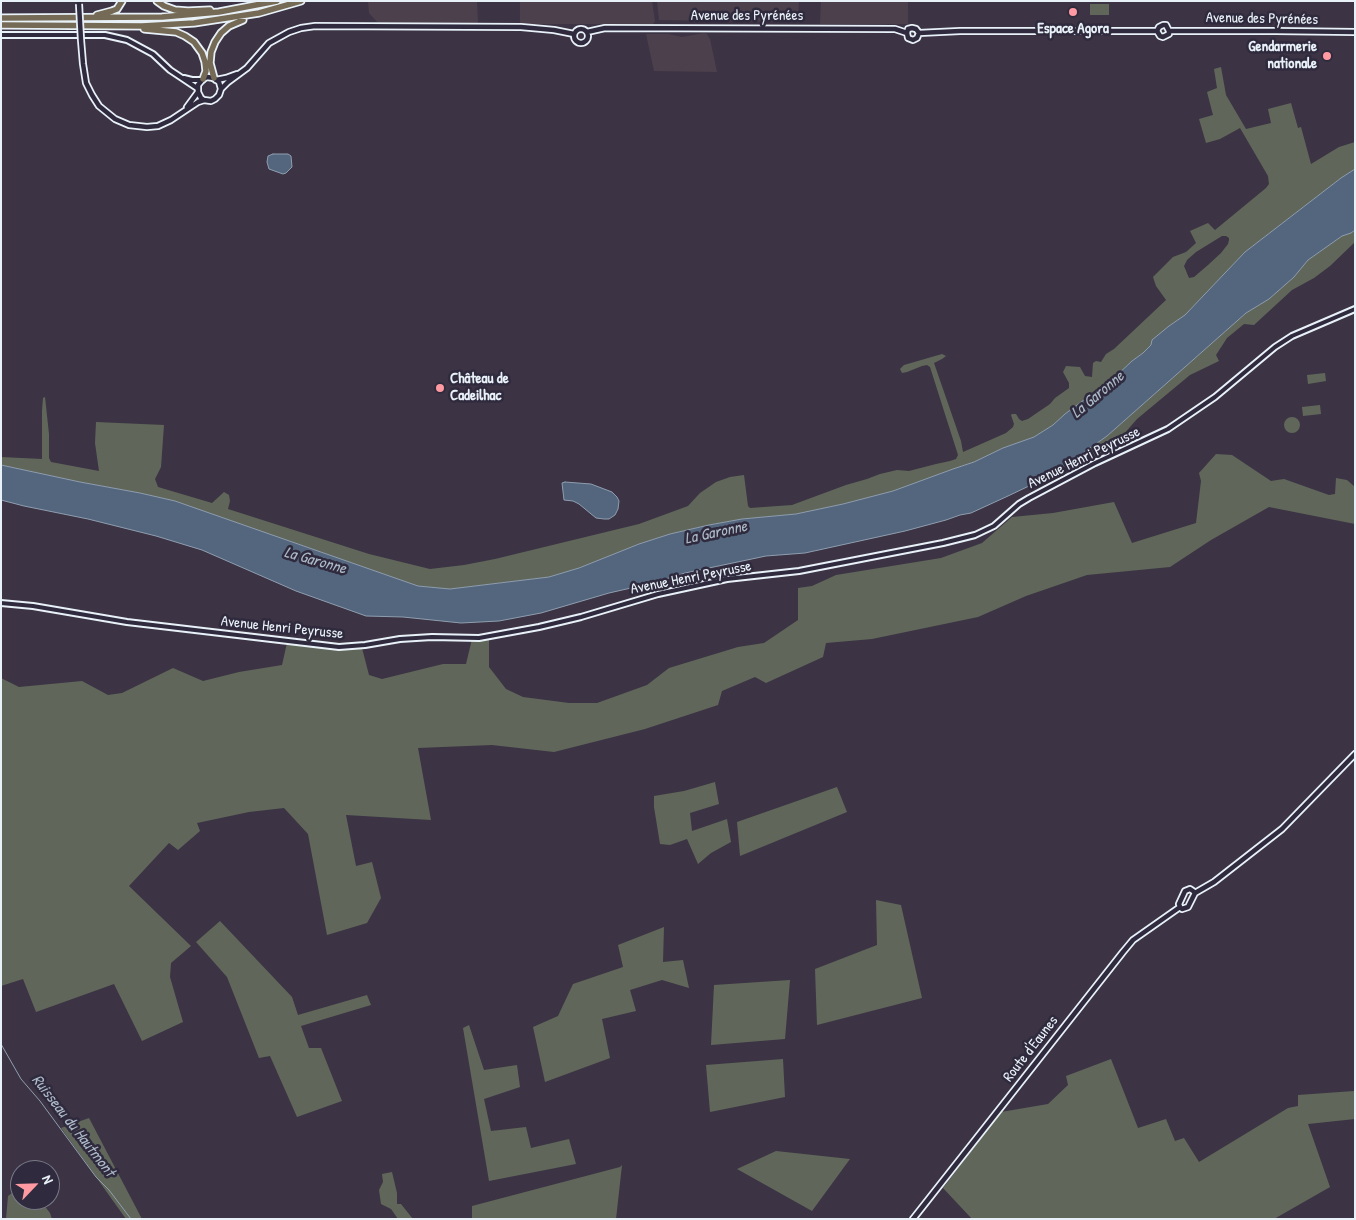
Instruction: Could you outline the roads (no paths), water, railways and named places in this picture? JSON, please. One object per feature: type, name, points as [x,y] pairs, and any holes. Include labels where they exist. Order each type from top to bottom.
[{"type":"highway","points":[[89,18],[117,9],[122,1]]},
{"type":"highway","points":[[156,1],[170,8],[181,10],[240,9]]},
{"type":"highway","points":[[1,18],[162,17],[240,9],[277,1]]},
{"type":"highway","points":[[1,25],[121,26],[194,23],[259,13],[301,1]]},
{"type":"highway","points":[[215,79],[210,63],[214,42],[229,26],[240,20],[254,17],[259,13]]},
{"type":"highway","points":[[121,26],[170,31],[190,39],[204,57],[206,66],[202,79]]},
{"type":"main road","points":[[78,3],[83,64],[86,83],[92,95],[106,113],[129,125],[147,127],[158,126],[204,100],[211,101],[215,99],[219,95],[221,88],[246,68],[269,43],[278,37],[301,28],[315,26],[521,27],[574,34]]},
{"type":"main road","points":[[1166,25],[1170,31],[1169,34],[1163,37],[1157,31],[1159,27],[1166,25]]},
{"type":"main road","name":"Avenue des Pyrénées","points":[[587,32],[611,28],[896,29],[906,33]]},
{"type":"main road","points":[[912,28],[916,29],[919,33],[917,38],[911,40],[906,33],[908,29],[912,28]]},
{"type":"main road","points":[[583,29],[587,32],[587,40],[582,43],[576,42],[574,34],[576,30],[583,29]]},
{"type":"main road","points":[[919,33],[960,30],[1157,31]]},
{"type":"main road","name":"Avenue des Pyrénées","points":[[1170,31],[1355,32]]},
{"type":"main road","points":[[185,110],[193,100],[202,79],[207,77],[215,79],[226,78],[241,72]]},
{"type":"main road","points":[[215,79],[219,82],[221,88]]},
{"type":"main road","points":[[197,90],[204,100]]},
{"type":"main road","name":"Route d'Eaunes","points":[[913,1219],[1133,940],[1180,907],[1182,909],[1188,907],[1194,894],[1221,876],[1282,829],[1355,754]]},
{"type":"main road","name":"Route d'Eaunes","points":[[1180,907],[1179,904],[1185,891],[1193,891],[1194,894]]},
{"type":"street","points":[[1,35],[105,35],[126,40],[153,54],[170,70],[197,90]]},
{"type":"street","points":[[181,78],[202,79]]},
{"type":"street","name":"Avenue Henri Peyrusse","points":[[1,603],[33,606],[127,622],[339,646],[365,645],[400,639],[432,637],[479,638],[556,623],[658,594],[727,579],[799,572],[943,542],[975,535],[994,526],[1019,504],[1029,498],[1095,463],[1168,430],[1215,397],[1275,347],[1292,336],[1355,309]]},
{"type":"water","points":[[288,154],[291,156],[292,167],[286,173],[283,174],[269,169],[268,156]]},
{"type":"water","name":"La Garonne","points":[[1355,169],[1355,230],[1342,236],[1308,260],[1294,277],[1269,299],[1246,313],[1107,436],[1052,475],[1008,496],[971,513],[905,531],[805,553],[766,556],[685,573],[541,613],[499,621],[461,623],[403,617],[366,616],[296,591],[202,550],[88,519],[1,500],[1,465],[175,501],[418,586],[450,589],[549,577],[579,568],[670,534],[742,519],[796,514],[893,491],[974,462],[1003,448],[1034,437],[1053,425],[1143,353],[1151,345],[1152,340],[1185,315],[1245,252]]},
{"type":"water","points":[[562,483],[591,484],[612,492],[619,501],[615,515],[609,519],[596,518],[579,504],[564,500]]},
{"type":"waterway","name":"Ruisseau du Hautmont","points":[[1,1044],[21,1079],[40,1101],[96,1177],[109,1190],[131,1219]]},
{"type":"place","name":"Espace Agora","points":[[1073,12]]},
{"type":"place","name":"Gendarmerie nationale","points":[[1327,56]]},
{"type":"place","name":"Château de Cadeilhac","points":[[440,388]]}]
